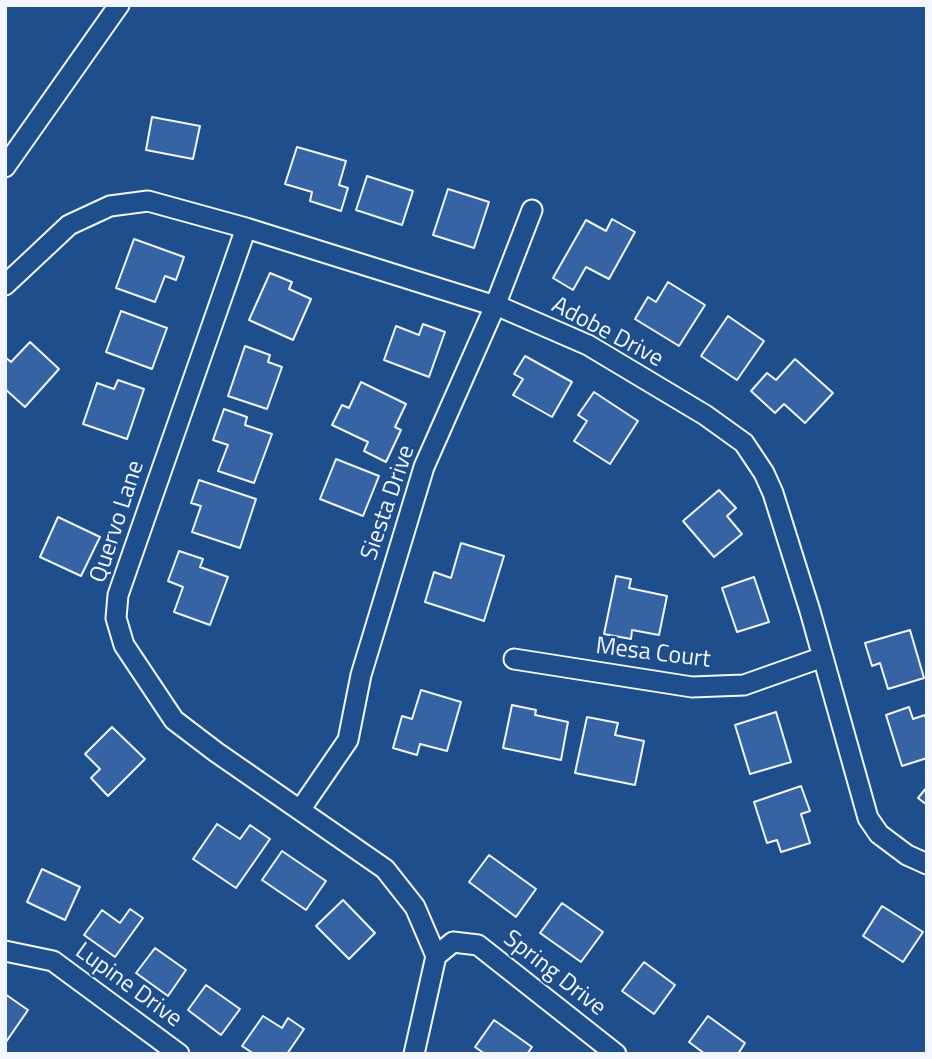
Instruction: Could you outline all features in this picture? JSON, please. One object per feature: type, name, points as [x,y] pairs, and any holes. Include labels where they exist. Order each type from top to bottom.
[{"type":"street","points":[[5,167],[119,5]]},
{"type":"street","name":"Adobe Drive","points":[[5,285],[69,225],[110,206],[148,201],[246,228],[495,306],[588,345],[705,415],[744,443],[764,472],[773,493],[868,818],[879,834],[907,855],[927,864]]},
{"type":"street","name":"Siesta Drive","points":[[300,810],[348,740],[365,662],[424,467],[495,306],[532,210]]},
{"type":"street","name":"Quervo Lane","points":[[246,228],[118,595],[116,618],[124,645],[174,720],[385,869],[415,907],[436,956]]},
{"type":"street","name":"Mesa Court","points":[[514,659],[705,687],[744,685],[823,657]]},
{"type":"street","name":"Spring Drive","points":[[436,956],[453,942],[478,946],[616,1054]]},
{"type":"street","name":"Lupine Drive","points":[[5,951],[53,961],[179,1054]]},
{"type":"street","points":[[414,1054],[436,956]]},
{"type":"building","points":[[152,117],[200,126],[193,159],[146,150]]},
{"type":"building","points":[[297,147],[346,161],[339,185],[348,188],[341,211],[310,201],[312,192],[285,184]]},
{"type":"building","points":[[367,176],[413,191],[402,225],[356,210]]},
{"type":"building","points":[[448,189],[489,202],[474,248],[433,235]]},
{"type":"building","points":[[612,219],[635,232],[609,279],[586,267],[573,290],[553,278],[586,220],[606,231]]},
{"type":"building","points":[[134,239],[184,257],[176,280],[165,276],[155,302],[116,288]]},
{"type":"building","points":[[270,273],[292,282],[289,289],[311,299],[293,340],[249,320]]},
{"type":"building","points":[[668,282],[705,305],[679,346],[635,319],[648,297],[656,302]]},
{"type":"building","points":[[121,311],[167,328],[152,369],[106,352]]},
{"type":"building","points":[[728,316],[764,341],[737,380],[701,356]]},
{"type":"building","points":[[423,324],[445,332],[429,377],[384,360],[396,326],[419,335]]},
{"type":"building","points":[[30,342],[59,369],[25,407],[5,389],[5,357],[11,362]]},
{"type":"building","points":[[245,346],[270,355],[268,362],[282,367],[267,409],[228,396]]},
{"type":"building","points":[[525,356],[572,382],[552,417],[513,395],[523,379],[514,374]]},
{"type":"building","points":[[795,359],[833,393],[805,423],[784,404],[775,413],[751,391],[767,373],[776,380]]},
{"type":"building","points":[[118,380],[144,389],[127,439],[83,424],[97,383],[114,389]]},
{"type":"building","points":[[361,382],[406,404],[395,427],[401,430],[386,462],[364,451],[368,442],[332,425],[342,405],[349,408]]},
{"type":"building","points":[[594,392],[638,421],[610,464],[574,441],[587,421],[578,415]]},
{"type":"building","points":[[224,409],[247,417],[245,425],[272,434],[254,483],[218,471],[228,445],[213,440]]},
{"type":"building","points":[[336,459],[379,476],[363,516],[320,499]]},
{"type":"building","points":[[199,480],[256,499],[240,548],[192,532],[201,506],[191,503]]},
{"type":"building","points":[[719,490],[736,508],[727,516],[742,534],[714,557],[683,521]]},
{"type":"building","points":[[58,517],[100,537],[81,576],[40,557]]},
{"type":"building","points":[[461,543],[504,556],[484,621],[425,602],[434,572],[451,578]]},
{"type":"building","points":[[179,551],[203,559],[200,567],[228,577],[210,625],[174,612],[183,587],[168,581]]},
{"type":"building","points":[[616,576],[631,579],[629,588],[667,596],[659,635],[632,630],[631,639],[604,634]]},
{"type":"building","points":[[754,577],[769,622],[737,632],[722,588]]},
{"type":"building","points":[[910,630],[924,678],[888,689],[880,663],[872,666],[865,643]]},
{"type":"building","points":[[421,690],[461,702],[447,751],[420,744],[417,755],[393,748],[402,716],[412,719]]},
{"type":"building","points":[[512,705],[536,710],[535,715],[568,722],[561,760],[503,748]]},
{"type":"building","points":[[909,707],[913,719],[925,715],[927,758],[902,766],[886,715]]},
{"type":"building","points":[[776,712],[791,762],[750,774],[735,725]]},
{"type":"building","points":[[587,717],[618,723],[615,735],[644,741],[635,785],[575,773]]},
{"type":"building","points":[[112,727],[145,759],[108,796],[91,778],[100,769],[85,754]]},
{"type":"building","points":[[801,786],[810,811],[801,814],[810,843],[781,852],[777,840],[767,843],[754,802]]},
{"type":"building","points":[[927,787],[927,805],[918,798]]},
{"type":"building","points":[[217,824],[240,839],[250,825],[270,839],[236,888],[193,859]]},
{"type":"building","points":[[282,851],[326,881],[306,910],[262,880]]},
{"type":"building","points":[[489,855],[536,889],[516,917],[469,882]]},
{"type":"building","points":[[42,869],[80,887],[65,920],[27,902]]},
{"type":"building","points":[[343,900],[375,933],[349,959],[316,926]]},
{"type":"building","points":[[562,903],[603,932],[581,962],[540,933]]},
{"type":"building","points":[[882,906],[923,932],[903,962],[863,936]]},
{"type":"building","points":[[130,909],[143,918],[115,957],[84,935],[102,910],[120,923]]},
{"type":"building","points":[[155,948],[186,970],[168,996],[136,973]]},
{"type":"building","points":[[644,962],[675,985],[654,1014],[622,991]]},
{"type":"building","points":[[206,985],[240,1009],[221,1035],[188,1010]]},
{"type":"building","points":[[5,994],[28,1010],[6,1042],[5,1041]]},
{"type":"building","points":[[263,1016],[282,1028],[288,1018],[304,1029],[287,1054],[254,1054],[242,1046]]},
{"type":"building","points":[[708,1016],[745,1043],[738,1054],[705,1054],[689,1042]]},
{"type":"building","points":[[494,1020],[532,1047],[527,1054],[485,1054],[475,1047]]}]
